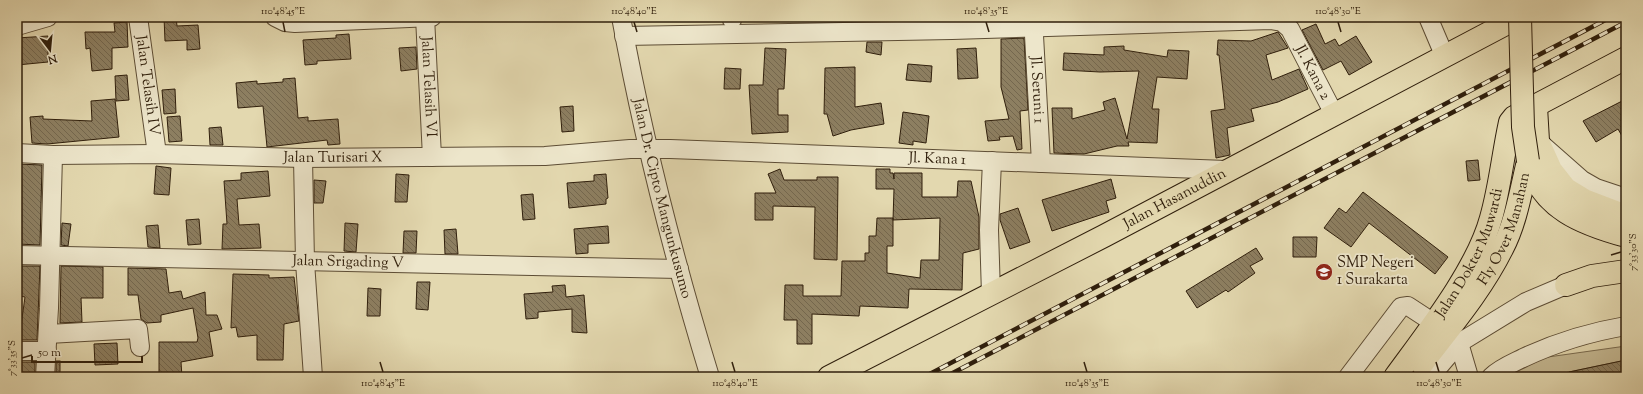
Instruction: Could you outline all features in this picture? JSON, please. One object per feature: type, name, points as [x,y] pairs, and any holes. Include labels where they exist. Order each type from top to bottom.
[{"type":"main road","name":"Jalan Hasanuddin","points":[[829,377],[1104,236],[1226,170],[1445,57],[1512,19]]},
{"type":"main road","name":"Fly Over Manahan","points":[[1512,19],[1523,127],[1528,161],[1533,177],[1540,188],[1558,207],[1592,225],[1626,236]]},
{"type":"main road","points":[[1626,58],[1536,107],[1538,141],[1551,170],[1566,189],[1584,200],[1626,216]]},
{"type":"main road","name":"Jalan Dokter Muwardi","points":[[1395,377],[1434,323],[1473,262],[1491,219],[1510,122],[1514,117],[1536,107]]},
{"type":"main road","name":"Fly Over Manahan","points":[[1412,377],[1476,294],[1503,249],[1511,228],[1528,161]]},
{"type":"main road","points":[[1566,285],[1592,276],[1626,272]]},
{"type":"street","points":[[17,26],[48,17]]},
{"type":"street","name":"Jalan Telasih IV","points":[[138,17],[157,154]]},
{"type":"street","points":[[275,17],[285,22],[295,23],[432,17]]},
{"type":"street","name":"Jalan Telasih VI","points":[[425,17],[432,157]]},
{"type":"street","name":"Jalan Dr. Cipto Mangunkusumo","points":[[621,17],[649,148],[679,269],[710,377]]},
{"type":"street","points":[[1428,17],[1445,57]]},
{"type":"street","name":"Jl. Kana 2","points":[[624,36],[856,24],[1262,18],[1282,22],[1290,29],[1334,114]]},
{"type":"street","name":"Jl. Seruni 1","points":[[1034,22],[1040,163]]},
{"type":"street","points":[[1538,141],[1582,180],[1596,188],[1626,198]]},
{"type":"street","name":"Jalan Turisari X","points":[[17,153],[53,155],[157,154],[303,158],[432,157],[545,156],[649,148]]},
{"type":"street","name":"Jl. Kana 1","points":[[649,148],[1226,170]]},
{"type":"street","points":[[45,377],[53,155]]},
{"type":"street","points":[[303,158],[305,262],[313,377]]},
{"type":"street","points":[[991,294],[989,224],[992,161]]},
{"type":"street","name":"Jalan Srigading V","points":[[17,255],[679,269]]},
{"type":"street","points":[[1430,377],[1459,343],[1526,302],[1566,285]]},
{"type":"street","points":[[1348,377],[1401,307],[1408,306],[1434,323]]},
{"type":"street","points":[[1492,377],[1510,365],[1554,344],[1597,331],[1626,326]]},
{"type":"street","points":[[17,351],[47,343],[138,329],[140,347]]},
{"type":"street","points":[[1459,343],[1469,377]]},
{"type":"shaded area","points":[[1626,346],[1626,360],[1564,373],[1561,377],[1503,377],[1541,358]]},
{"type":"building","points":[[164,17],[176,17],[177,26],[198,25],[200,49],[187,50],[187,40],[165,41]]},
{"type":"building","points":[[871,17],[884,17],[884,21],[870,21]]},
{"type":"building","points":[[127,22],[128,47],[112,48],[112,69],[92,71],[90,48],[86,49],[85,32],[115,32],[114,23]]},
{"type":"building","points":[[1316,24],[1325,44],[1335,39],[1339,46],[1356,36],[1372,62],[1349,75],[1341,61],[1323,70],[1302,30]]},
{"type":"building","points":[[1278,32],[1288,48],[1266,55],[1272,80],[1299,69],[1308,89],[1278,102],[1251,109],[1254,121],[1227,128],[1230,155],[1216,158],[1211,111],[1225,109],[1219,55],[1217,55],[1218,40],[1251,41]]},
{"type":"building","points":[[349,34],[351,59],[317,61],[317,64],[305,65],[303,40],[336,38],[336,35]]},
{"type":"building","points":[[48,36],[48,62],[17,65],[17,38]]},
{"type":"building","points":[[1024,38],[1028,110],[1020,111],[1022,149],[1017,150],[1013,136],[999,137],[1000,140],[988,141],[985,121],[1009,119],[1001,87],[1001,39]]},
{"type":"building","points":[[867,42],[882,42],[881,55],[866,52]]},
{"type":"building","points":[[1124,46],[1124,50],[1167,57],[1168,50],[1189,51],[1187,79],[1157,77],[1152,109],[1159,109],[1157,143],[1128,142],[1129,146],[1117,146],[1084,154],[1054,153],[1052,108],[1072,108],[1072,119],[1105,110],[1103,102],[1115,98],[1127,139],[1139,71],[1100,72],[1063,70],[1064,53],[1104,55],[1104,47]]},
{"type":"building","points":[[416,47],[417,69],[401,71],[399,48]]},
{"type":"building","points":[[765,48],[786,49],[784,89],[778,89],[778,115],[788,115],[788,132],[752,134],[749,85],[763,85]]},
{"type":"building","points":[[976,48],[978,78],[958,79],[957,49]]},
{"type":"building","points":[[908,64],[932,66],[931,82],[906,80]]},
{"type":"building","points":[[855,67],[855,107],[881,103],[884,124],[851,130],[833,136],[827,114],[824,114],[825,68]]},
{"type":"building","points":[[725,68],[741,69],[740,89],[724,89]]},
{"type":"building","points":[[127,75],[129,100],[116,101],[115,76]]},
{"type":"building","points":[[295,78],[298,118],[308,117],[308,121],[338,119],[340,144],[328,145],[327,140],[267,147],[263,106],[238,108],[236,83],[257,81],[257,84],[283,82],[283,79]]},
{"type":"building","points":[[175,89],[176,113],[164,114],[162,90]]},
{"type":"building","points":[[115,99],[119,137],[47,144],[32,143],[30,117],[43,116],[43,119],[92,121],[91,101]]},
{"type":"building","points":[[1626,99],[1626,143],[1618,129],[1596,142],[1583,121]]},
{"type":"building","points":[[573,106],[574,131],[562,132],[560,107]]},
{"type":"building","points":[[903,112],[929,116],[926,143],[913,141],[913,145],[899,143]]},
{"type":"building","points":[[180,116],[182,141],[169,142],[167,117]]},
{"type":"building","points":[[221,127],[223,145],[210,145],[209,128]]},
{"type":"building","points":[[1478,160],[1480,180],[1468,181],[1466,161]]},
{"type":"building","points":[[17,164],[42,165],[40,245],[17,244],[19,186],[17,186]]},
{"type":"building","points":[[156,166],[171,168],[169,195],[154,194]]},
{"type":"building","points":[[780,169],[784,180],[817,180],[817,177],[838,177],[837,260],[814,259],[815,207],[773,206],[773,220],[755,220],[755,193],[776,193],[768,174]]},
{"type":"building","points":[[876,169],[890,169],[890,173],[893,173],[894,179],[894,173],[922,173],[922,197],[957,197],[958,181],[971,181],[979,217],[979,249],[963,253],[962,290],[909,289],[908,308],[860,306],[859,316],[812,314],[812,344],[797,344],[797,320],[784,320],[785,285],[803,285],[803,296],[841,296],[842,261],[865,261],[865,253],[869,253],[869,236],[876,236],[877,218],[893,218],[893,220],[894,189],[876,189]],"holes":[[[940,218],[939,260],[921,260],[920,278],[887,273],[887,246],[893,246],[893,220]]]},
{"type":"building","points":[[268,171],[270,196],[237,199],[239,225],[259,224],[261,248],[222,249],[223,224],[227,224],[224,181],[241,180],[241,173]]},
{"type":"building","points":[[396,174],[409,175],[407,202],[395,202]]},
{"type":"building","points":[[606,174],[608,198],[606,199],[606,204],[569,208],[567,183],[594,181],[594,175]]},
{"type":"building","points":[[1111,179],[1116,198],[1106,201],[1109,212],[1052,231],[1042,200]]},
{"type":"building","points":[[314,180],[326,181],[323,203],[314,203]]},
{"type":"building","points":[[1363,192],[1448,257],[1435,274],[1369,223],[1351,247],[1324,228],[1339,208],[1346,213]]},
{"type":"building","points":[[533,194],[535,219],[523,220],[521,195]]},
{"type":"building","points":[[1018,208],[1030,242],[1010,249],[1000,220],[1000,214]]},
{"type":"building","points":[[199,219],[201,244],[188,245],[186,220]]},
{"type":"building","points":[[62,223],[71,224],[68,246],[61,245]]},
{"type":"building","points":[[345,223],[358,224],[356,252],[344,251]]},
{"type":"building","points":[[158,225],[160,248],[148,247],[146,226]]},
{"type":"building","points":[[608,226],[609,243],[588,244],[588,253],[576,254],[574,229]]},
{"type":"building","points":[[456,229],[458,254],[445,254],[444,230]]},
{"type":"building","points":[[404,231],[417,231],[416,253],[403,253]]},
{"type":"building","points":[[1293,237],[1317,237],[1316,257],[1293,257]]},
{"type":"building","points":[[1256,248],[1263,259],[1250,266],[1255,273],[1228,292],[1226,290],[1197,308],[1186,291]]},
{"type":"building","points":[[22,266],[40,266],[37,340],[19,340],[25,297],[20,296]]},
{"type":"building","points":[[61,266],[103,267],[103,298],[81,298],[82,322],[60,323]]},
{"type":"building","points":[[128,268],[166,269],[169,293],[181,291],[183,299],[205,292],[206,315],[217,315],[222,329],[209,332],[213,356],[181,362],[182,377],[159,377],[159,342],[197,342],[198,338],[193,308],[161,315],[161,322],[147,323],[141,319],[138,295],[128,295]]},
{"type":"building","points":[[233,274],[269,275],[269,278],[294,277],[299,321],[284,324],[283,360],[257,360],[257,335],[238,337],[236,327],[231,328]]},
{"type":"building","points":[[417,282],[430,282],[428,310],[416,309]]},
{"type":"building","points":[[565,285],[566,297],[584,295],[587,333],[572,332],[572,309],[538,312],[538,318],[526,319],[524,294],[553,292],[552,286]]},
{"type":"building","points":[[368,288],[381,289],[380,316],[367,316]]},
{"type":"building","points":[[117,343],[118,364],[95,365],[94,344]]},
{"type":"building","points":[[1626,360],[1626,377],[1569,377],[1569,372]]},
{"type":"building","points":[[56,361],[60,361],[60,377],[56,377]]},
{"type":"building","points":[[19,362],[35,362],[35,377],[19,377]]},
{"type":"railway","points":[[924,377],[1611,17]]},
{"type":"railway","points":[[945,377],[1626,22]]},
{"type":"place","name":"SMP Negeri 1 Surakarta","points":[[1324,272]]}]
